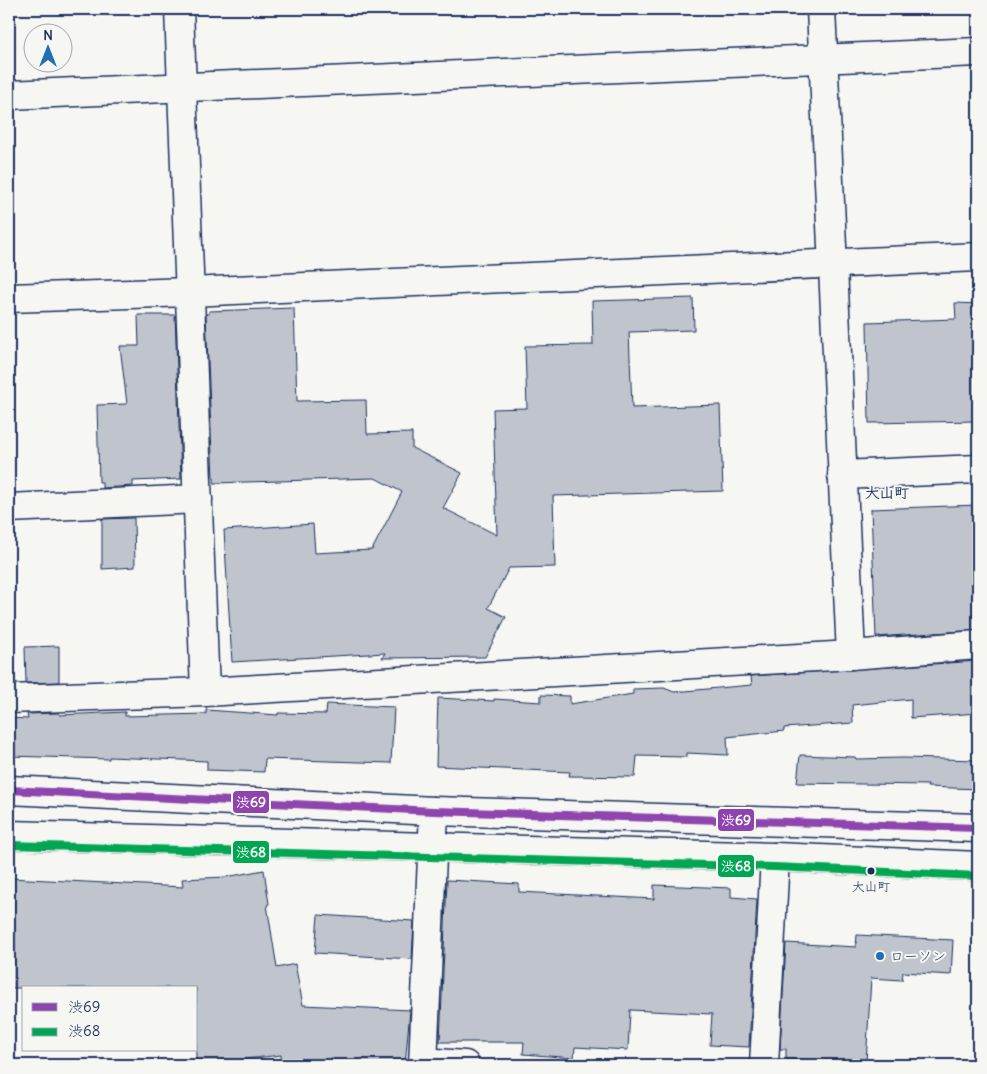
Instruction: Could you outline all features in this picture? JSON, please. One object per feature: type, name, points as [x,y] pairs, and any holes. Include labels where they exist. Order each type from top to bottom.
[{"type":"street","points":[[179,9],[205,692]]},
{"type":"street","points":[[821,9],[825,59],[851,655]]},
{"type":"street","points":[[9,95],[978,52]]},
{"type":"street","points":[[9,298],[190,292],[978,257]]},
{"type":"street","points":[[842,475],[978,469]]},
{"type":"street","points":[[9,508],[198,500]]},
{"type":"street","points":[[9,699],[205,692],[851,655],[978,644]]},
{"type":"street","points":[[9,790],[434,811],[978,828]]},
{"type":"street","points":[[434,811],[423,1064],[465,1065]]},
{"type":"street","points":[[9,835],[433,846],[775,857],[978,866]]},
{"type":"street","points":[[764,1065],[775,857]]},
{"type":"building","points":[[693,298],[694,330],[629,332],[632,408],[720,405],[723,491],[553,496],[555,567],[509,568],[488,608],[506,617],[485,657],[382,658],[385,653],[232,662],[224,530],[313,524],[315,553],[372,550],[402,492],[375,478],[214,483],[206,314],[209,314],[209,311],[294,308],[297,401],[366,400],[367,434],[412,433],[412,448],[462,473],[443,508],[497,535],[493,409],[527,408],[525,346],[593,345],[592,301]]},
{"type":"building","points":[[955,303],[978,304],[978,421],[869,423],[867,322],[956,319]]},
{"type":"building","points":[[138,315],[175,315],[181,479],[133,481],[133,486],[102,488],[102,482],[99,482],[97,405],[127,404],[120,346],[139,346]]},
{"type":"building","points":[[978,505],[978,630],[876,637],[871,509]]},
{"type":"building","points":[[134,518],[135,567],[102,569],[102,519]]},
{"type":"building","points":[[59,646],[59,682],[26,683],[25,647]]},
{"type":"building","points":[[978,661],[978,713],[911,718],[911,699],[852,705],[853,723],[784,728],[784,731],[727,737],[728,755],[687,753],[687,757],[637,756],[635,777],[569,776],[570,772],[436,766],[438,698],[541,702],[541,695],[570,696],[570,704],[633,694],[633,689],[664,688],[674,692],[752,685],[751,676]]},
{"type":"building","points":[[327,704],[394,707],[391,763],[265,759],[264,772],[207,770],[207,761],[109,757],[109,759],[9,756],[9,718],[28,719],[27,714],[59,713],[60,715],[125,712],[125,716],[206,714],[206,710],[278,715],[278,713],[326,714]]},
{"type":"building","points":[[800,755],[855,757],[856,759],[978,760],[978,789],[927,787],[928,785],[797,783]]},
{"type":"building","points":[[264,870],[269,904],[267,905],[277,968],[295,964],[303,1005],[410,1010],[405,1065],[309,1065],[281,1063],[281,1055],[221,1062],[222,1065],[196,1065],[196,1052],[198,1052],[198,986],[22,986],[22,988],[9,988],[9,878],[183,887],[182,879],[226,877]]},
{"type":"building","points":[[447,880],[519,884],[519,892],[654,899],[654,885],[731,888],[731,897],[757,899],[749,1047],[710,1045],[712,1014],[630,1010],[628,1050],[575,1047],[574,1058],[523,1054],[524,1042],[440,1042]]},
{"type":"building","points":[[318,915],[414,921],[412,959],[315,953]]},
{"type":"building","points":[[857,935],[953,940],[951,975],[903,972],[902,980],[871,978],[866,1063],[786,1059],[786,1049],[780,1049],[786,943],[856,947]]},
{"type":"transit line","name":"渋69","points":[[9,790],[434,811],[978,828]]},
{"type":"transit line","name":"渋68","points":[[9,845],[775,867],[978,876]]},
{"type":"place","name":"大山町","points":[[871,871]]},
{"type":"place","name":"ローソン","points":[[880,956]]},
{"type":"district","name":"大山町","points":[[887,492]]}]
